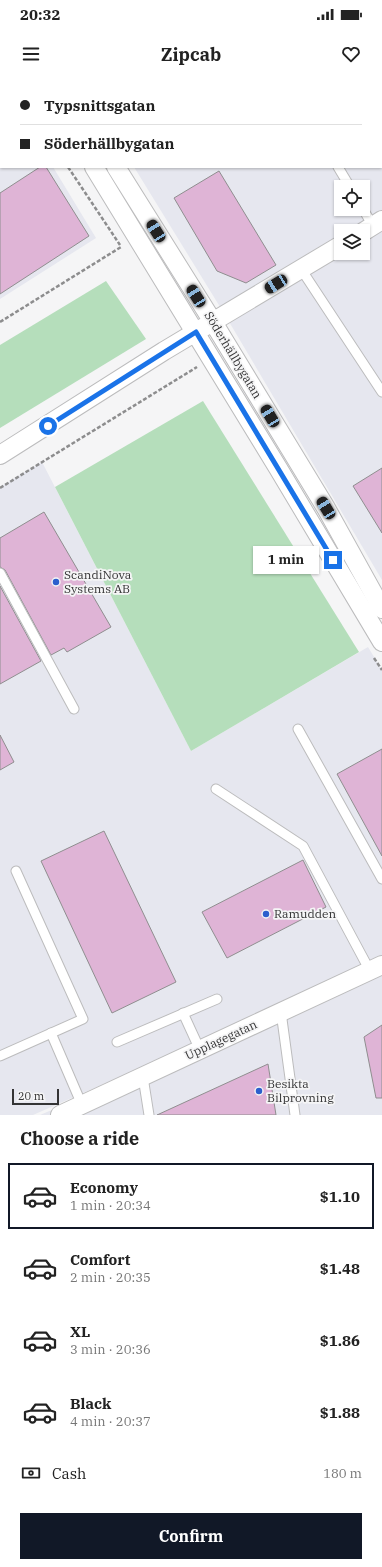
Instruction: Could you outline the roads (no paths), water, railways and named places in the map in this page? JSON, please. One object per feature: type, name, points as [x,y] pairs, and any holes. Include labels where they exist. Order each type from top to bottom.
[{"type":"street","name":"Söderhällbygatan","points":[[95,168],[196,332],[382,642]]},
{"type":"street","name":"Söderhällbygatan","points":[[117,168],[213,322],[326,508],[382,609]]},
{"type":"street","points":[[0,455],[196,332],[334,249]]},
{"type":"street","name":"Upplagegatan","points":[[60,1115],[376,968]]},
{"type":"lane","points":[[339,168],[346,180]]},
{"type":"lane","points":[[367,216],[373,226]]},
{"type":"lane","points":[[301,269],[382,392]]},
{"type":"lane","points":[[0,572],[74,710]]},
{"type":"lane","points":[[298,729],[382,879]]},
{"type":"lane","points":[[216,789],[303,846],[376,968]]},
{"type":"lane","points":[[0,1056],[83,1019],[16,871]]},
{"type":"lane","points":[[117,1042],[217,999]]},
{"type":"lane","points":[[281,1012],[295,1115]]},
{"type":"lane","points":[[183,1013],[200,1050]]},
{"type":"lane","points":[[51,1033],[82,1105]]},
{"type":"lane","points":[[143,1077],[149,1115]]},
{"type":"place","name":"ScandiNova Systems AB","points":[[56,582]]},
{"type":"place","name":"Ramudden","points":[[266,914]]},
{"type":"place","name":"Besikta Bilprovning","points":[[259,1091]]}]
